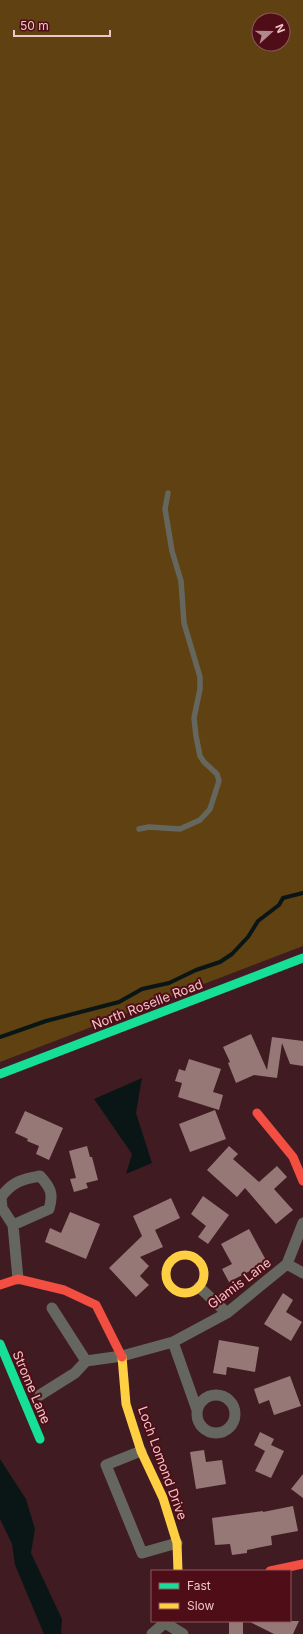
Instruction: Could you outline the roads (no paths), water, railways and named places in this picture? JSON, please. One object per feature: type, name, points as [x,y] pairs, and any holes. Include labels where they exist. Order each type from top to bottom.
[{"type":"street","name":"North Roselle Road","points":[[0,1074],[303,958]]},
{"type":"street","points":[[257,1113],[293,1157],[303,1181]]},
{"type":"street","points":[[0,1285],[18,1279],[13,1225],[2,1208],[1,1197],[7,1189],[22,1179],[40,1176],[49,1186],[51,1200],[49,1209],[13,1225]]},
{"type":"street","name":"Glamis Lane","points":[[86,1361],[122,1356],[173,1342],[227,1313],[287,1264],[303,1223]]},
{"type":"street","points":[[184,1256],[198,1260],[204,1273],[203,1280],[199,1287],[194,1291],[186,1293],[173,1289],[168,1283],[166,1276],[167,1268],[171,1262],[184,1256]]},
{"type":"street","points":[[287,1264],[303,1273]]},
{"type":"street","name":"Loch Lomond Drive","points":[[18,1279],[64,1290],[96,1305],[122,1356],[126,1404],[141,1451],[163,1498],[177,1543],[178,1570]]},
{"type":"street","points":[[199,1287],[227,1313]]},
{"type":"street","points":[[40,1395],[75,1373],[86,1361],[52,1308]]},
{"type":"street","points":[[173,1342],[197,1410]]},
{"type":"street","name":"Strome Lane","points":[[0,1344],[40,1439]]},
{"type":"street","points":[[141,1451],[106,1465],[142,1553],[177,1543]]},
{"type":"street","points":[[275,1570],[303,1564]]},
{"type":"street","points":[[152,1634],[166,1622],[183,1634]]},
{"type":"lane","points":[[140,829],[149,827],[180,829],[200,820],[210,809],[219,781],[218,774],[200,756],[196,736],[194,718],[200,689],[200,677],[184,623],[181,581],[172,551],[165,509],[168,493]]},
{"type":"waterway","points":[[0,1037],[46,1021],[119,1002],[142,989],[169,983],[196,970],[220,962],[232,954],[248,937],[258,921],[279,905],[283,898],[303,893]]}]
